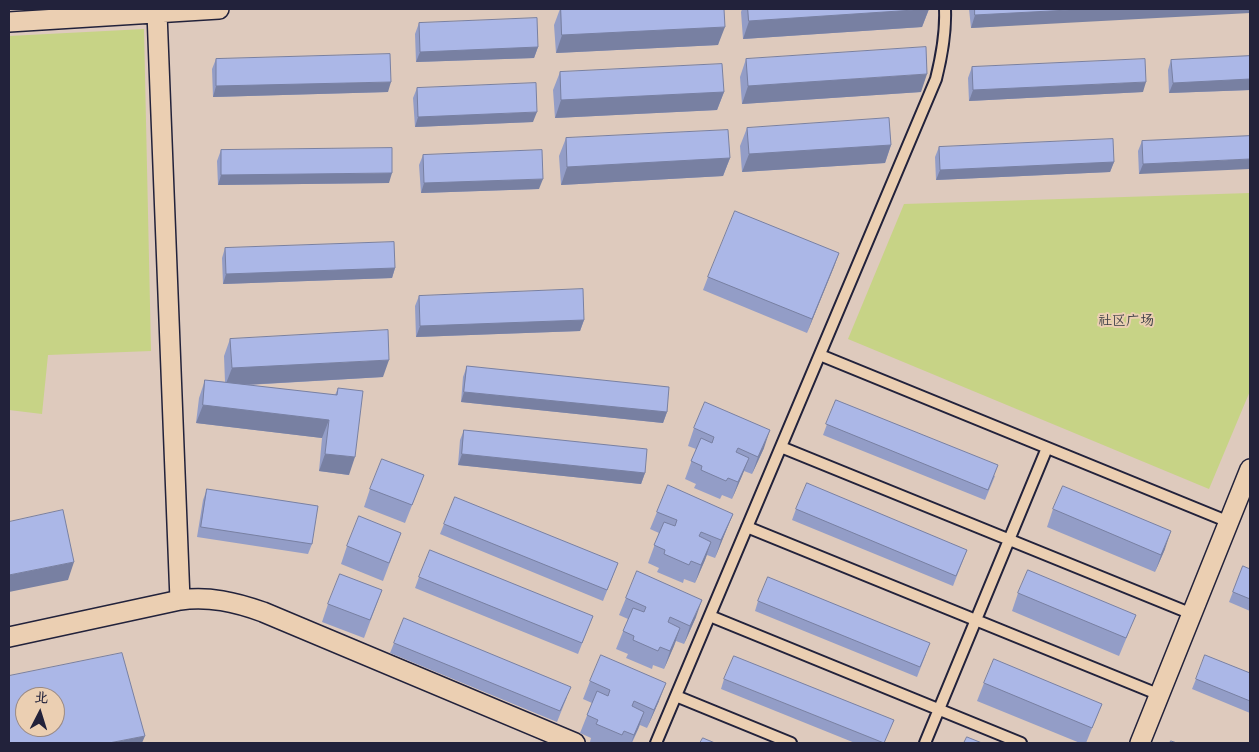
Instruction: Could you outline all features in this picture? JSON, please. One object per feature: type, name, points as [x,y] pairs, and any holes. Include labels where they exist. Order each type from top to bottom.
[{"type":"street","points":[[9,22],[219,9]]},
{"type":"street","points":[[157,13],[180,600]]},
{"type":"street","points":[[1140,743],[1250,469]]},
{"type":"street","points":[[9,636],[180,600],[194,598],[220,599],[263,612],[575,743]]},
{"type":"lane","points":[[656,743],[936,79],[943,54],[946,31],[945,9]]},
{"type":"lane","points":[[820,355],[1230,522]]},
{"type":"lane","points":[[781,447],[1192,614]]},
{"type":"lane","points":[[925,743],[1047,448]]},
{"type":"lane","points":[[747,527],[1160,695]]},
{"type":"lane","points":[[710,616],[1021,743]]},
{"type":"lane","points":[[676,696],[791,743]]},
{"type":"green space","points":[[144,29],[151,351],[48,355],[42,414],[9,410],[9,36]]},
{"type":"green space","name":"社区广场","points":[[1250,193],[1250,391],[1209,489],[848,339],[904,204]]},
{"type":"building","points":[[561,9],[724,9],[725,27],[562,35]]},
{"type":"building","points":[[748,9],[929,9],[749,21]]},
{"type":"building","points":[[975,9],[1088,9],[975,15]]},
{"type":"building","points":[[537,18],[538,47],[420,52],[419,23]]},
{"type":"building","points":[[926,47],[927,74],[748,86],[746,59]]},
{"type":"building","points":[[390,54],[391,82],[216,86],[216,59]]},
{"type":"building","points":[[1250,56],[1250,79],[1173,83],[1171,60]]},
{"type":"building","points":[[1145,59],[1146,82],[973,90],[972,67]]},
{"type":"building","points":[[722,64],[724,92],[561,100],[560,72]]},
{"type":"building","points":[[536,83],[537,112],[418,117],[417,88]]},
{"type":"building","points":[[889,118],[891,145],[749,154],[747,128]]},
{"type":"building","points":[[728,130],[730,158],[567,167],[566,138]]},
{"type":"building","points":[[1250,136],[1250,159],[1143,164],[1142,141]]},
{"type":"building","points":[[1113,139],[1114,162],[940,170],[939,147]]},
{"type":"building","points":[[392,148],[392,173],[221,175],[221,150]]},
{"type":"building","points":[[542,150],[543,179],[424,183],[423,155]]},
{"type":"building","points":[[735,211],[839,253],[812,319],[708,277]]},
{"type":"building","points":[[394,242],[395,268],[226,274],[225,248]]},
{"type":"building","points":[[583,289],[584,320],[420,326],[419,296]]},
{"type":"building","points":[[388,330],[389,360],[232,368],[230,339]]},
{"type":"building","points":[[467,366],[669,387],[667,412],[464,392]]},
{"type":"building","points":[[205,380],[337,395],[338,388],[363,391],[355,457],[325,454],[329,420],[203,405]]},
{"type":"building","points":[[836,400],[998,465],[988,490],[826,424]]},
{"type":"building","points":[[705,402],[770,430],[758,457],[738,448],[736,452],[749,458],[738,482],[728,478],[726,481],[701,470],[702,466],[691,461],[701,438],[712,443],[714,437],[694,428]]},
{"type":"building","points":[[464,430],[647,449],[645,473],[462,454]]},
{"type":"building","points":[[382,459],[424,475],[412,505],[370,489]]},
{"type":"building","points":[[807,483],[967,550],[956,576],[796,509]]},
{"type":"building","points":[[668,485],[733,514],[721,540],[701,532],[699,536],[711,542],[701,565],[691,561],[689,565],[664,554],[665,550],[654,545],[664,522],[675,526],[677,520],[657,512]]},
{"type":"building","points":[[1063,486],[1171,531],[1161,555],[1053,509]]},
{"type":"building","points":[[207,489],[318,506],[312,544],[201,527]]},
{"type":"building","points":[[455,497],[618,563],[607,590],[444,524]]},
{"type":"building","points":[[63,510],[74,562],[9,575],[9,522]]},
{"type":"building","points":[[359,516],[401,533],[389,563],[347,546]]},
{"type":"building","points":[[430,550],[593,616],[582,643],[419,577]]},
{"type":"building","points":[[1243,566],[1250,569],[1250,599],[1233,592]]},
{"type":"building","points":[[1028,570],[1136,615],[1126,638],[1018,593]]},
{"type":"building","points":[[637,571],[702,600],[690,626],[670,617],[668,622],[680,628],[670,651],[660,647],[658,651],[633,640],[634,636],[623,631],[633,608],[644,612],[646,607],[626,598]]},
{"type":"building","points":[[340,574],[382,590],[370,620],[328,604]]},
{"type":"building","points":[[768,577],[930,643],[920,667],[758,601]]},
{"type":"building","points":[[404,618],[571,687],[560,711],[394,643]]},
{"type":"building","points":[[122,653],[145,736],[109,743],[9,743],[9,676]]},
{"type":"building","points":[[601,655],[666,683],[654,710],[634,701],[632,706],[644,712],[634,735],[624,731],[622,735],[596,724],[598,720],[587,715],[597,691],[608,696],[610,690],[590,681]]},
{"type":"building","points":[[1205,655],[1250,673],[1250,701],[1196,679]]},
{"type":"building","points":[[734,656],[894,720],[884,743],[724,679]]},
{"type":"building","points":[[994,659],[1102,704],[1092,728],[984,683]]},
{"type":"building","points":[[967,737],[982,743],[964,743]]},
{"type":"building","points":[[703,738],[715,743],[700,743]]}]
